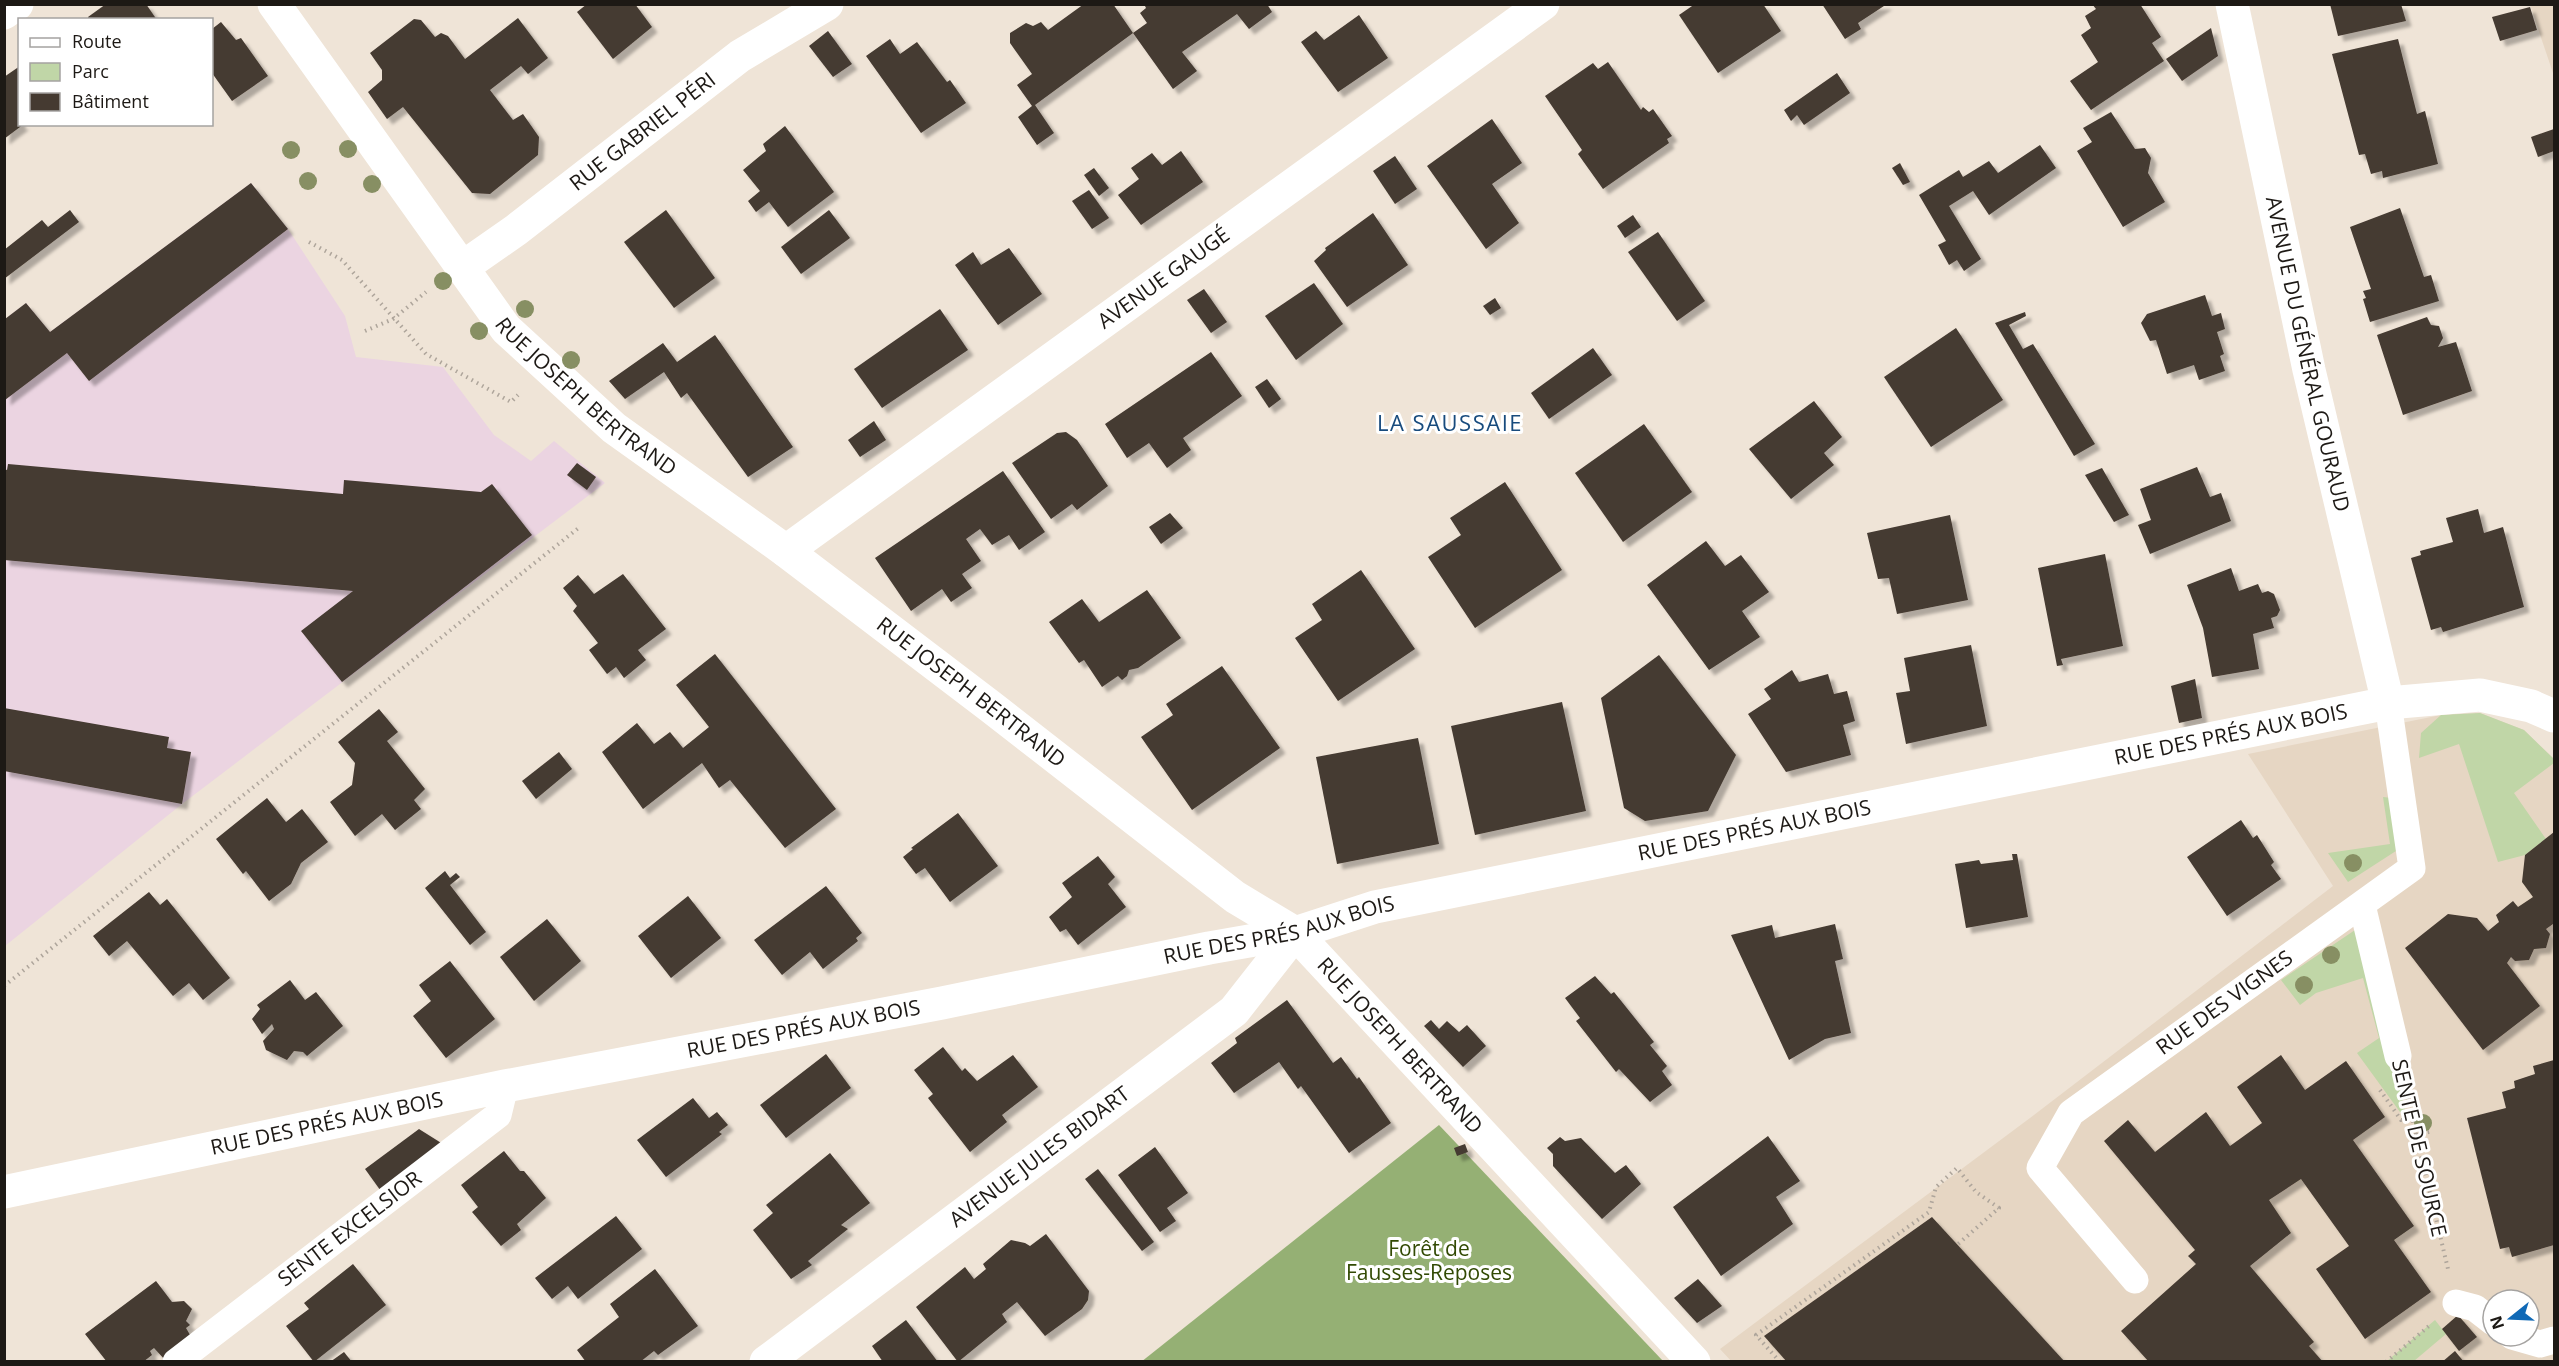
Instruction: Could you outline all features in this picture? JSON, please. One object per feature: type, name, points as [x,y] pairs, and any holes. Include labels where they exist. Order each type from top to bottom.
[{"type":"street","points":[[4,13],[17,4]]},
{"type":"street","name":"RUE JOSEPH BERTRAND","points":[[274,4],[506,329],[614,428],[786,551],[814,575],[991,706],[1235,897],[1295,933],[1694,1362]]},
{"type":"street","name":"RUE GABRIEL PÉRI","points":[[463,267],[516,230],[740,56],[827,4]]},
{"type":"street","name":"AVENUE GAUGÉ","points":[[786,551],[1543,4]]},
{"type":"street","name":"AVENUE DU GÉNÉRAL GOURAUD","points":[[2232,4],[2308,370],[2388,703]]},
{"type":"street","name":"RUE DES PRÉS AUX BOIS","points":[[4,1192],[505,1086],[1295,933],[1376,907],[2388,703],[2480,694],[2531,706],[2554,716]]},
{"type":"street","name":"AVENUE JULES BIDART","points":[[766,1362],[1234,1011],[1295,933]]},
{"type":"lane","name":"RUE DES VIGNES","points":[[2135,1280],[2040,1168],[2071,1113],[2412,868],[2388,703]]},
{"type":"lane","name":"SENTE DE SOURCE","points":[[2362,905],[2398,1056]]},
{"type":"lane","name":"SENTE EXCELSIOR","points":[[176,1362],[498,1115],[505,1086]]},
{"type":"lane","points":[[2456,1303],[2475,1308],[2481,1313]]},
{"type":"path","points":[[309,242],[342,260],[426,354],[511,402],[519,394]]},
{"type":"path","points":[[365,331],[393,319],[426,292]]},
{"type":"path","points":[[4,986],[581,526]]},
{"type":"path","name":"SENTE DE SOURCE","points":[[2398,1056],[2456,1303]]},
{"type":"path","points":[[2416,1135],[2433,1131]]},
{"type":"path","points":[[1780,1362],[1756,1335],[1929,1212],[1936,1187],[1957,1168],[1976,1192],[1999,1208],[1958,1245]]},
{"type":"path","points":[[2386,1362],[2456,1303]]},
{"type":"shaded area","points":[[2530,5],[2554,5],[2554,76]]},
{"type":"shaded area","points":[[251,183],[288,229],[345,316],[356,357],[443,367],[494,435],[531,461],[554,441],[605,483],[182,804],[5,946],[5,319],[26,303],[50,332]]},
{"type":"shaded area","points":[[2480,713],[2524,730],[2554,759],[2554,1361],[1732,1362],[1720,1349],[2030,1118],[2333,886],[2248,754],[2441,715]]},
{"type":"green space","points":[[2480,713],[2524,730],[2554,759],[2554,763],[2514,793],[2546,839],[2525,855],[2498,862],[2459,744],[2419,758],[2421,733],[2441,715]]},
{"type":"green space","points":[[2383,797],[2392,798],[2399,849],[2348,882],[2328,853],[2390,844]]},
{"type":"green space","points":[[2358,928],[2406,1113],[2400,1112],[2357,1053],[2379,1038],[2363,978],[2316,993],[2300,1005],[2281,980]]},
{"type":"green space","name":"Forêt de Fausses-Reposes","points":[[1439,1125],[1663,1361],[1141,1362]]},
{"type":"green space","points":[[2435,1320],[2446,1334],[2414,1361],[2386,1362]]},
{"type":"building","points":[[106,4],[146,4],[156,18],[88,18]]},
{"type":"building","points":[[587,4],[635,4],[652,27],[613,59],[577,12]]},
{"type":"building","points":[[1084,4],[1113,4],[1133,33],[1035,105],[1054,133],[1037,145],[1018,117],[1032,106],[1017,85],[1032,74],[1010,43],[1010,33],[1026,23],[1033,26],[1041,22],[1048,30]]},
{"type":"building","points":[[1144,4],[1267,4],[1272,12],[1249,29],[1237,14],[1182,52],[1197,71],[1173,89],[1133,33],[1147,23],[1140,13],[1146,8]]},
{"type":"building","points":[[1695,4],[1763,4],[1781,31],[1718,73],[1679,15]]},
{"type":"building","points":[[1822,4],[1887,4],[1858,23],[1861,29],[1845,39]]},
{"type":"building","points":[[2092,4],[2140,4],[2161,37],[2152,43],[2164,61],[2091,110],[2070,81],[2098,62],[2081,35],[2091,28],[2085,16],[2096,9]]},
{"type":"building","points":[[2330,4],[2401,4],[2406,21],[2338,36]]},
{"type":"building","points":[[2530,7],[2537,30],[2500,41],[2492,17]]},
{"type":"building","points":[[1359,15],[1388,58],[1338,92],[1301,42],[1316,31],[1324,40]]},
{"type":"building","points":[[518,18],[548,58],[528,74],[521,66],[490,90],[513,120],[523,114],[539,137],[538,155],[490,194],[472,193],[403,107],[387,119],[368,92],[382,80],[382,70],[370,53],[414,19],[421,20],[435,37],[441,33],[448,36],[465,59]]},
{"type":"building","points":[[221,22],[236,40],[241,38],[268,76],[232,101],[213,74],[213,28]]},
{"type":"building","points":[[2211,28],[2218,56],[2182,81],[2166,59]]},
{"type":"building","points":[[828,31],[852,64],[833,77],[809,46]]},
{"type":"building","points":[[890,39],[900,54],[917,42],[947,82],[950,80],[966,103],[921,133],[866,56]]},
{"type":"building","points":[[2398,39],[2417,114],[2425,111],[2438,164],[2383,178],[2382,171],[2371,174],[2365,154],[2359,155],[2332,54]]},
{"type":"building","points":[[1608,62],[1641,110],[1643,107],[1649,112],[1653,109],[1672,136],[1667,139],[1669,143],[1603,189],[1578,154],[1582,150],[1545,96],[1593,63],[1598,69]]},
{"type":"building","points":[[18,67],[18,126],[21,126],[4,139],[4,77]]},
{"type":"building","points":[[1837,73],[1850,93],[1804,125],[1797,115],[1791,121],[1784,110]]},
{"type":"building","points":[[2111,112],[2135,149],[2145,148],[2151,158],[2148,173],[2165,202],[2123,227],[2077,151],[2092,142],[2083,128]]},
{"type":"building","points":[[1492,119],[1522,163],[1492,184],[1519,223],[1486,249],[1427,166]]},
{"type":"building","points":[[785,126],[834,192],[788,227],[769,202],[756,212],[748,201],[760,191],[743,170],[766,151],[763,144]]},
{"type":"building","points":[[2554,129],[2554,151],[2538,157],[2531,137]]},
{"type":"building","points":[[2040,145],[2056,168],[1989,215],[1973,191],[1949,206],[1981,259],[1964,271],[1957,260],[1949,265],[1938,245],[1946,241],[1919,195],[1959,170],[1963,177],[1989,161],[1998,173]]},
{"type":"building","points":[[1181,151],[1203,182],[1141,225],[1118,195],[1139,179],[1131,168],[1152,153],[1162,165]]},
{"type":"building","points":[[1395,156],[1417,189],[1395,204],[1373,171]]},
{"type":"building","points":[[1900,163],[1910,182],[1903,185],[1892,168]]},
{"type":"building","points":[[1094,168],[1109,188],[1099,196],[1084,175]]},
{"type":"building","points":[[251,183],[288,229],[89,381],[67,353],[5,400],[5,319],[26,303],[50,332]]},
{"type":"building","points":[[1089,190],[1109,218],[1092,229],[1072,201]]},
{"type":"building","points":[[2400,208],[2424,277],[2431,275],[2439,301],[2370,322],[2363,291],[2371,289],[2350,227]]},
{"type":"building","points":[[70,210],[79,222],[4,279],[4,250],[42,220],[48,227]]},
{"type":"building","points":[[666,210],[715,278],[674,308],[624,242]]},
{"type":"building","points":[[829,210],[850,238],[801,274],[781,247]]},
{"type":"building","points":[[1373,213],[1408,265],[1347,307],[1314,261],[1326,250],[1325,248]]},
{"type":"building","points":[[1633,215],[1641,227],[1625,238],[1617,226]]},
{"type":"building","points":[[1658,232],[1705,301],[1677,321],[1628,252]]},
{"type":"building","points":[[1009,248],[1042,294],[998,325],[955,265],[973,252],[981,265]]},
{"type":"building","points":[[1314,283],[1343,324],[1296,360],[1265,316]]},
{"type":"building","points":[[1204,289],[1227,322],[1211,333],[1187,300]]},
{"type":"building","points":[[2205,295],[2212,316],[2221,313],[2225,329],[2217,332],[2224,354],[2220,356],[2225,371],[2199,380],[2194,365],[2167,374],[2156,340],[2150,341],[2141,323],[2147,314]]},
{"type":"building","points":[[1495,298],[1501,308],[1490,315],[1483,306]]},
{"type":"building","points":[[940,309],[968,350],[882,408],[854,369]]},
{"type":"building","points":[[2025,312],[2026,316],[2009,325],[2023,349],[2033,344],[2095,444],[2074,456],[1995,323]]},
{"type":"building","points":[[2427,317],[2431,325],[2439,326],[2443,338],[2438,347],[2456,342],[2472,391],[2403,415],[2377,335]]},
{"type":"building","points":[[1956,328],[2003,400],[1931,447],[1884,377]]},
{"type":"building","points":[[715,335],[793,447],[748,477],[687,393],[681,398],[664,372],[625,399],[609,381],[663,343],[677,362]]},
{"type":"building","points":[[1593,348],[1612,375],[1549,419],[1531,393]]},
{"type":"building","points":[[1211,352],[1242,396],[1183,438],[1191,450],[1167,468],[1149,443],[1127,458],[1105,424]]},
{"type":"building","points":[[1267,379],[1281,399],[1269,408],[1255,387]]},
{"type":"building","points":[[1814,401],[1842,437],[1824,453],[1834,465],[1791,499],[1749,449]]},
{"type":"building","points":[[874,421],[886,440],[860,457],[848,440]]},
{"type":"building","points":[[1644,424],[1692,492],[1623,542],[1575,473]]},
{"type":"building","points":[[1066,432],[1077,440],[1108,486],[1077,510],[1072,504],[1051,519],[1012,463],[1057,433]]},
{"type":"building","points":[[577,463],[596,477],[587,490],[567,475]]},
{"type":"building","points":[[8,464],[343,494],[344,480],[481,492],[492,484],[532,535],[342,682],[301,631],[353,591],[4,560],[4,469],[7,470]]},
{"type":"building","points":[[2197,467],[2210,497],[2221,493],[2231,521],[2150,554],[2138,525],[2151,520],[2140,489]]},
{"type":"building","points":[[2102,468],[2129,515],[2114,522],[2085,475]]},
{"type":"building","points":[[1003,471],[1045,532],[1019,550],[1009,535],[992,545],[980,529],[966,539],[981,561],[962,574],[972,588],[951,602],[942,589],[911,611],[875,558]]},
{"type":"building","points":[[1505,482],[1562,570],[1475,628],[1428,557],[1461,535],[1450,518]]},
{"type":"building","points":[[2478,509],[2484,533],[2503,527],[2524,607],[2443,632],[2441,627],[2431,630],[2411,558],[2421,555],[2420,551],[2453,542],[2446,518]]},
{"type":"building","points":[[1170,513],[1183,528],[1161,544],[1149,527]]},
{"type":"building","points":[[1950,515],[1968,600],[1897,614],[1889,578],[1878,579],[1867,533]]},
{"type":"building","points":[[1706,541],[1725,566],[1741,555],[1769,592],[1742,611],[1760,637],[1709,670],[1647,585]]},
{"type":"building","points":[[2105,554],[2123,646],[2061,659],[2063,665],[2057,666],[2038,568]]},
{"type":"building","points":[[2231,568],[2239,591],[2258,584],[2262,593],[2268,591],[2274,594],[2280,610],[2277,616],[2271,618],[2274,628],[2253,634],[2259,669],[2212,677],[2203,628],[2187,585]]},
{"type":"building","points":[[1361,570],[1415,649],[1338,701],[1295,638],[1322,620],[1312,604]]},
{"type":"building","points":[[623,574],[666,629],[638,650],[646,660],[624,678],[616,667],[607,674],[589,650],[598,643],[573,611],[577,606],[563,588],[578,575],[594,594]]},
{"type":"building","points":[[1147,590],[1181,638],[1138,668],[1129,670],[1127,676],[1122,680],[1118,676],[1102,687],[1084,660],[1079,663],[1049,622],[1082,599],[1099,622]]},
{"type":"building","points":[[1971,645],[1987,726],[1906,744],[1896,693],[1910,691],[1904,658]]},
{"type":"building","points":[[715,654],[836,809],[785,848],[730,780],[719,788],[702,763],[643,809],[602,752],[637,723],[654,744],[670,732],[683,748],[709,727],[676,685]]},
{"type":"building","points":[[1659,655],[1736,755],[1708,811],[1645,821],[1624,808],[1601,698]]},
{"type":"building","points":[[1222,666],[1280,748],[1192,810],[1141,737],[1173,715],[1166,704]]},
{"type":"building","points":[[1792,670],[1799,682],[1828,674],[1834,694],[1847,691],[1855,721],[1843,725],[1851,755],[1786,772],[1748,714],[1771,699],[1764,689]]},
{"type":"building","points":[[2195,679],[2202,718],[2179,723],[2171,686]]},
{"type":"building","points":[[1562,702],[1586,811],[1475,835],[1451,726]]},
{"type":"building","points":[[4,708],[169,737],[167,748],[191,752],[182,804],[4,771]]},
{"type":"building","points":[[379,709],[398,732],[387,741],[425,789],[414,800],[421,809],[395,830],[382,814],[355,836],[330,802],[352,785],[355,763],[338,742]]},
{"type":"building","points":[[1418,738],[1439,844],[1337,864],[1316,757]]},
{"type":"building","points":[[559,752],[572,769],[536,799],[522,781]]},
{"type":"building","points":[[267,798],[286,822],[302,809],[328,842],[301,863],[291,884],[269,901],[246,871],[243,874],[216,839]]},
{"type":"building","points":[[958,813],[998,866],[950,902],[925,868],[916,874],[903,857],[913,849],[911,848]]},
{"type":"building","points":[[2241,820],[2253,838],[2257,835],[2274,862],[2271,865],[2281,879],[2227,916],[2187,857]]},
{"type":"building","points":[[2554,832],[2554,926],[2553,924],[2546,929],[2550,934],[2546,948],[2534,949],[2529,960],[2515,961],[2511,957],[2507,963],[2540,1006],[2483,1050],[2405,948],[2448,914],[2477,918],[2488,931],[2499,922],[2496,915],[2513,901],[2518,907],[2533,897],[2522,882],[2525,855]]},
{"type":"building","points":[[2012,854],[2017,854],[2028,917],[1966,928],[1955,864],[1979,860],[1981,864],[2013,860]]},
{"type":"building","points":[[1098,856],[1115,877],[1108,884],[1126,907],[1078,945],[1066,929],[1060,932],[1049,917],[1072,897],[1062,883]]},
{"type":"building","points":[[445,871],[450,878],[456,873],[460,877],[450,885],[486,932],[470,945],[425,888]]},
{"type":"building","points":[[826,886],[862,933],[856,938],[858,941],[823,969],[810,952],[782,975],[754,940]]},
{"type":"building","points":[[149,892],[160,905],[167,899],[230,978],[203,1000],[189,983],[173,996],[127,941],[109,956],[93,936]]},
{"type":"building","points":[[688,896],[721,938],[671,978],[638,936]]},
{"type":"building","points":[[547,919],[581,961],[534,1001],[500,957]]},
{"type":"building","points":[[1835,924],[1843,959],[1835,961],[1851,1033],[1825,1039],[1789,1060],[1731,935],[1772,925],[1775,938]]},
{"type":"building","points":[[450,961],[495,1019],[446,1058],[413,1016],[431,1001],[419,985]]},
{"type":"building","points":[[1595,976],[1611,994],[1614,992],[1654,1042],[1650,1045],[1667,1066],[1662,1071],[1672,1085],[1650,1102],[1619,1069],[1616,1072],[1576,1021],[1580,1018],[1565,998]]},
{"type":"building","points":[[290,980],[305,1000],[316,992],[343,1026],[307,1056],[303,1052],[294,1051],[287,1060],[266,1050],[263,1041],[274,1029],[272,1024],[262,1034],[252,1019],[260,1009],[257,1005]]},
{"type":"building","points":[[1287,1000],[1333,1063],[1341,1057],[1357,1079],[1359,1077],[1391,1123],[1349,1153],[1301,1086],[1298,1089],[1279,1062],[1234,1093],[1211,1063],[1237,1043],[1235,1038]]},
{"type":"building","points":[[1431,1020],[1439,1029],[1447,1021],[1459,1032],[1467,1025],[1486,1046],[1463,1067],[1424,1026]]},
{"type":"building","points":[[943,1047],[962,1071],[965,1068],[977,1081],[1013,1055],[1038,1087],[1002,1115],[1007,1122],[970,1152],[928,1098],[933,1094],[914,1070]]},
{"type":"building","points":[[826,1054],[851,1088],[786,1138],[760,1105]]},
{"type":"building","points":[[2281,1055],[2305,1090],[2346,1061],[2385,1117],[2353,1140],[2414,1226],[2394,1240],[2431,1292],[2365,1339],[2316,1269],[2349,1246],[2301,1179],[2269,1200],[2291,1233],[2250,1266],[2314,1342],[2309,1346],[2323,1362],[2149,1362],[2121,1331],[2196,1264],[2188,1256],[2195,1250],[2104,1141],[2128,1120],[2155,1152],[2206,1112],[2230,1146],[2262,1123],[2237,1087]]},
{"type":"building","points":[[2554,1060],[2554,1245],[2512,1257],[2509,1247],[2500,1249],[2467,1118],[2506,1108],[2502,1092],[2515,1088],[2514,1081],[2535,1074],[2533,1066]]},
{"type":"building","points":[[693,1098],[709,1118],[717,1112],[728,1125],[719,1132],[722,1134],[666,1177],[637,1140]]},
{"type":"building","points":[[419,1129],[446,1146],[383,1194],[365,1169]]},
{"type":"building","points":[[1768,1136],[1800,1181],[1776,1197],[1793,1224],[1721,1276],[1673,1207]]},
{"type":"building","points":[[1560,1137],[1565,1141],[1581,1138],[1615,1173],[1626,1165],[1641,1184],[1602,1219],[1553,1166],[1553,1154],[1547,1148]]},
{"type":"building","points":[[1465,1144],[1468,1152],[1457,1156],[1454,1148]]},
{"type":"building","points":[[1155,1147],[1188,1193],[1167,1208],[1176,1221],[1160,1232],[1118,1175]]},
{"type":"building","points":[[504,1151],[546,1198],[517,1224],[521,1230],[501,1246],[472,1212],[478,1207],[461,1185]]},
{"type":"building","points":[[830,1153],[870,1203],[841,1225],[848,1229],[808,1261],[812,1265],[791,1279],[753,1230],[773,1213],[766,1205]]},
{"type":"building","points":[[1098,1169],[1154,1242],[1142,1251],[1085,1179]]},
{"type":"building","points":[[616,1216],[642,1249],[578,1299],[568,1286],[552,1299],[535,1278]]},
{"type":"building","points":[[1932,1217],[2065,1362],[1787,1362],[1764,1336]]},
{"type":"building","points":[[1046,1234],[1089,1291],[1088,1300],[1082,1309],[1045,1336],[1017,1302],[1002,1314],[1007,1322],[958,1362],[916,1307],[965,1267],[974,1279],[986,1269],[983,1264],[1011,1240],[1030,1246]]},
{"type":"building","points":[[353,1264],[386,1305],[314,1362],[286,1326],[309,1309],[304,1303]]},
{"type":"building","points":[[655,1269],[698,1326],[658,1355],[654,1351],[640,1362],[586,1362],[577,1350],[619,1317],[610,1304]]},
{"type":"building","points":[[1698,1279],[1722,1306],[1697,1323],[1674,1298]]},
{"type":"building","points":[[156,1281],[172,1302],[184,1301],[192,1309],[186,1321],[190,1325],[186,1328],[193,1340],[166,1361],[154,1348],[150,1351],[152,1355],[143,1362],[107,1362],[85,1334]]},
{"type":"building","points":[[2458,1315],[2477,1337],[2459,1351],[2442,1329]]},
{"type":"building","points":[[906,1320],[938,1362],[883,1362],[872,1346]]},
{"type":"building","points":[[2455,1351],[2464,1362],[2442,1362]]},
{"type":"building","points":[[344,1352],[352,1362],[330,1362]]},
{"type":"district","name":"LA SAUSSAIE","points":[[1450,423]]}]
